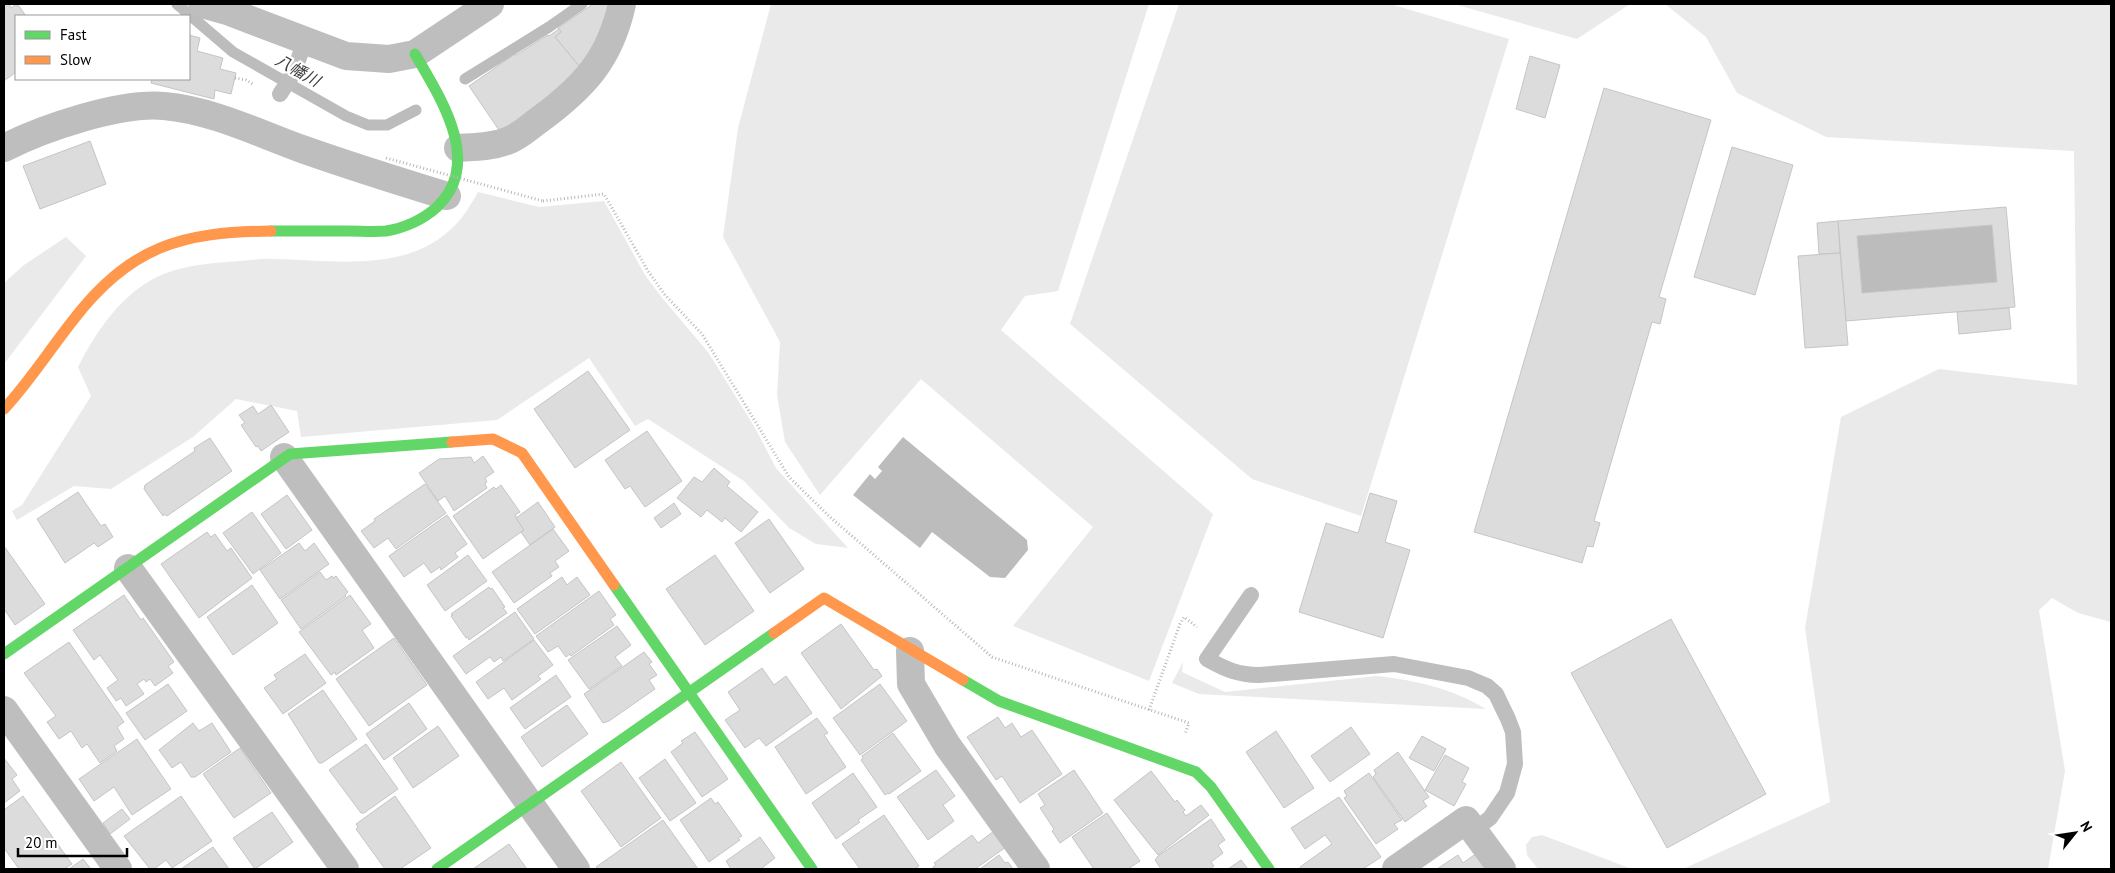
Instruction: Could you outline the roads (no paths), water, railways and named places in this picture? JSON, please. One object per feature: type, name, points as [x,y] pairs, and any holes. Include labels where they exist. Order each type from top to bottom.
[{"type":"street","points":[[202,4],[227,11],[346,56],[364,59],[388,59],[415,54],[490,4]]},
{"type":"street","points":[[458,148],[491,146],[507,142],[567,99],[600,61],[609,44],[622,4]]},
{"type":"street","points":[[4,409],[27,383],[73,318],[97,290],[124,266],[157,246],[190,236],[225,231],[386,231],[419,221],[428,215],[446,196],[454,184],[458,168],[458,148],[456,134],[446,110],[415,54]]},
{"type":"street","points":[[4,148],[48,129],[104,113],[126,108],[164,106],[212,116],[317,154],[446,196]]},
{"type":"street","points":[[4,654],[290,454],[494,439],[522,453],[812,869]]},
{"type":"street","points":[[284,458],[576,869]]},
{"type":"street","points":[[128,568],[345,869]]},
{"type":"street","points":[[437,869],[824,598],[910,651],[999,702],[1196,772],[1211,787],[1269,869]]},
{"type":"street","points":[[910,651],[910,684],[947,745],[1036,869]]},
{"type":"street","points":[[4,710],[118,869]]},
{"type":"street","points":[[1396,869],[1466,820],[1502,869]]},
{"type":"lane","points":[[280,94],[294,70],[305,41]]},
{"type":"lane","points":[[1251,595],[1206,659],[1231,672],[1244,675],[1259,675],[1394,664],[1468,678],[1486,686],[1496,694],[1513,732],[1515,764],[1508,793],[1490,818],[1474,831]]},
{"type":"waterway","name":"八幡川","points":[[177,4],[190,15]]},
{"type":"waterway","name":"八幡川","points":[[465,79],[549,27],[582,4]]},
{"type":"waterway","name":"八幡川","points":[[190,15],[233,52],[346,116],[368,125],[387,125],[416,110]]}]
